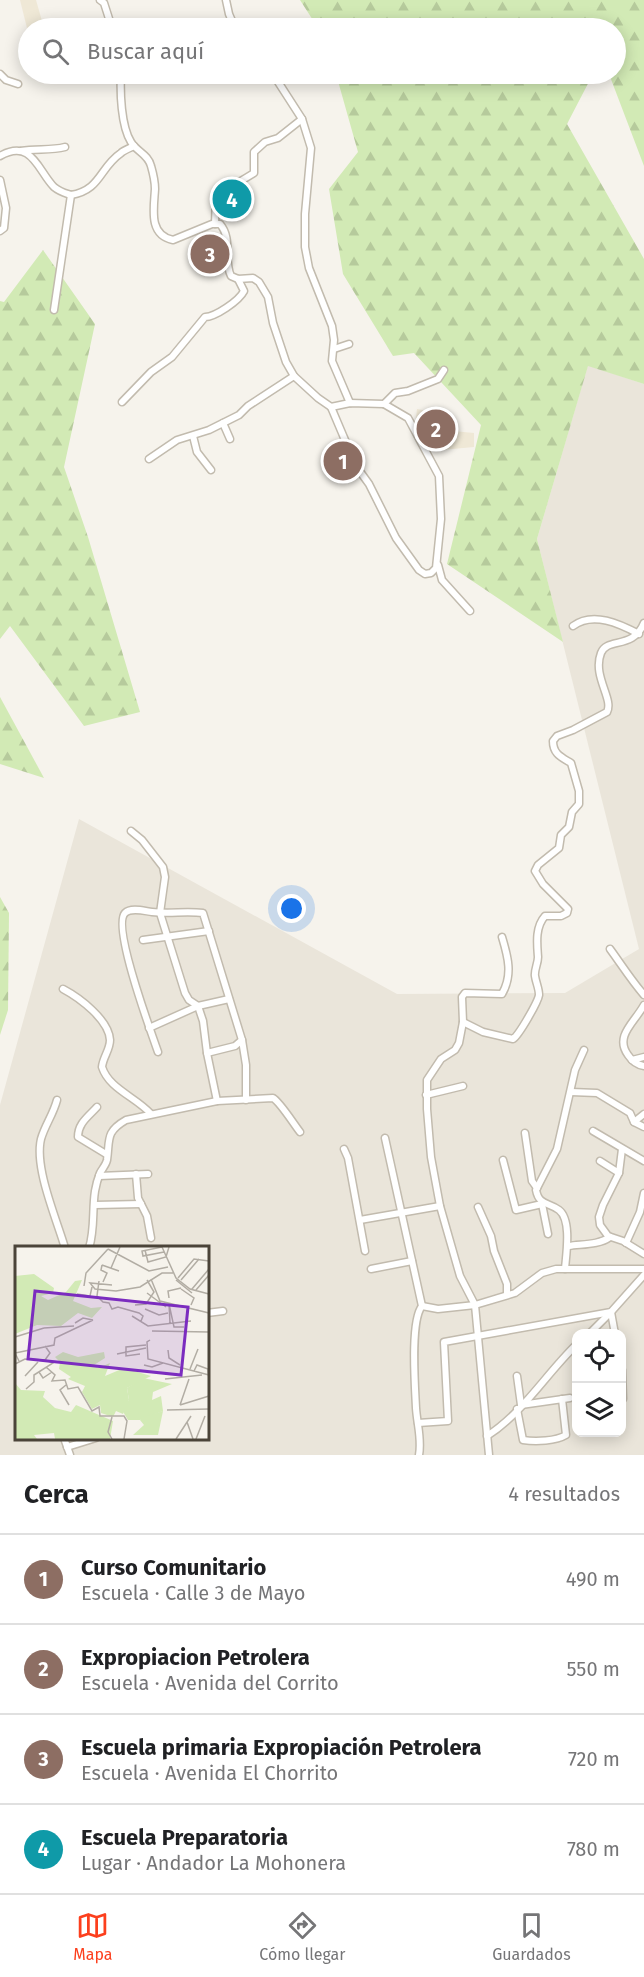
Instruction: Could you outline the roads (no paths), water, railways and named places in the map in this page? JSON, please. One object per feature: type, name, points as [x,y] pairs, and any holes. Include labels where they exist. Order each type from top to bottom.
[{"type":"street","points":[[100,0],[104,3],[109,18]]},
{"type":"street","points":[[226,0],[231,18]]},
{"type":"street","points":[[0,74],[6,80],[18,84]]},
{"type":"street","points":[[120,84],[127,136],[134,146],[146,155],[150,164],[155,188],[154,225],[161,234],[173,240],[215,224],[220,225],[226,234],[228,269],[231,276],[238,279],[253,278],[264,289],[282,351],[294,376],[331,407],[356,466],[369,484],[396,538],[419,570],[425,574],[431,573],[436,568],[441,519],[439,476],[408,418],[384,404],[350,403],[331,407]]},
{"type":"street","points":[[279,84],[302,119],[311,148],[305,214],[305,247],[309,268],[332,326],[334,349],[332,361],[350,403]]},
{"type":"street","points":[[215,224],[216,196],[255,173],[254,152],[265,142],[278,138],[302,119]]},
{"type":"street","points":[[20,151],[30,155],[38,162],[56,188],[71,195],[88,190],[98,182],[108,166],[121,153],[134,146]]},
{"type":"street","points":[[0,156],[6,152],[33,148],[65,147]]},
{"type":"street","points":[[0,180],[6,208],[4,228],[0,231]]},
{"type":"street","points":[[54,310],[71,195]]},
{"type":"street","points":[[122,402],[152,372],[172,357],[205,317],[211,317],[242,296],[244,291],[238,279]]},
{"type":"street","points":[[334,349],[349,344]]},
{"type":"street","points":[[384,404],[395,393],[408,391],[438,379],[444,370]]},
{"type":"street","points":[[149,459],[177,440],[194,436],[239,415],[294,376]]},
{"type":"street","points":[[223,423],[230,439]]},
{"type":"street","points":[[194,436],[197,452],[211,470]]},
{"type":"street","points":[[437,562],[442,580],[470,611]]},
{"type":"street","points":[[573,626],[580,620],[593,618],[626,627],[639,634]]},
{"type":"street","points":[[463,1022],[483,1032],[513,1039],[520,1032],[538,1000],[535,974],[538,959],[537,932],[545,916],[561,916],[567,913],[568,909],[543,884],[535,871],[538,865],[559,848],[561,835],[569,827],[572,812],[579,804],[579,791],[571,763],[561,758],[554,749],[553,741],[557,736],[607,712],[609,704],[598,667],[602,651],[606,646],[627,641],[639,634],[644,623]]},
{"type":"street","points":[[131,831],[142,840],[163,867],[165,877],[160,913],[185,993],[189,1000],[198,1006],[203,1021],[217,1101]]},
{"type":"street","points":[[158,1052],[126,951],[122,919],[125,913],[131,910],[203,913],[242,1040],[246,1065],[246,1100]]},
{"type":"street","points":[[143,940],[209,930]]},
{"type":"street","points":[[489,1455],[475,1305],[460,1276],[440,1206],[431,1157],[426,1095],[430,1075],[441,1059],[455,1050],[459,1043],[463,1022],[462,997],[465,993],[502,994],[509,981],[509,964],[502,937]]},
{"type":"street","points":[[610,949],[644,995]]},
{"type":"street","points":[[63,989],[80,998],[92,1012],[104,1021],[110,1041],[102,1067],[110,1082],[142,1104],[151,1114]]},
{"type":"street","points":[[149,1028],[198,1006],[230,999]]},
{"type":"street","points":[[644,1005],[622,1037],[623,1044],[632,1060],[644,1066]]},
{"type":"street","points":[[207,1053],[235,1046],[242,1040]]},
{"type":"street","points":[[548,1234],[542,1204],[537,1197],[537,1188],[557,1149],[575,1070],[584,1050]]},
{"type":"street","points":[[632,1060],[644,1058]]},
{"type":"street","points":[[426,1095],[463,1086]]},
{"type":"street","points":[[571,1092],[597,1094],[630,1113],[634,1122],[644,1127]]},
{"type":"street","points":[[90,1246],[94,1229],[94,1205],[99,1176],[106,1161],[106,1147],[112,1131],[126,1120],[217,1101],[276,1099],[300,1132]]},
{"type":"street","points":[[57,1100],[54,1114],[42,1138],[40,1155],[55,1222],[65,1246]]},
{"type":"street","points":[[97,1107],[82,1122],[77,1133],[78,1137],[106,1154]]},
{"type":"street","points":[[634,1122],[644,1114]]},
{"type":"street","points":[[593,1131],[644,1161]]},
{"type":"street","points":[[525,1133],[532,1181],[537,1188]]},
{"type":"street","points":[[385,1138],[422,1306],[416,1321],[419,1455]]},
{"type":"street","points":[[344,1149],[348,1158],[365,1251]]},
{"type":"street","points":[[622,1149],[619,1173],[599,1217],[603,1231],[610,1237],[644,1254]]},
{"type":"street","points":[[503,1160],[516,1210],[542,1204],[559,1210],[564,1216],[568,1246],[565,1269]]},
{"type":"street","points":[[600,1161],[619,1173]]},
{"type":"street","points":[[136,1174],[138,1198],[147,1216],[151,1238]]},
{"type":"street","points":[[99,1176],[148,1174]]},
{"type":"street","points":[[626,1243],[640,1212],[644,1193]]},
{"type":"street","points":[[94,1205],[141,1204]]},
{"type":"street","points":[[360,1220],[440,1206]]},
{"type":"street","points":[[478,1207],[491,1236],[494,1251],[507,1284],[507,1295]]},
{"type":"street","points":[[568,1246],[596,1243],[610,1237]]},
{"type":"street","points":[[371,1269],[412,1261]]},
{"type":"street","points":[[422,1306],[438,1309],[475,1305],[515,1293],[542,1273],[556,1269],[644,1269]]},
{"type":"street","points":[[595,1329],[644,1275]]},
{"type":"street","points":[[208,1313],[223,1311]]},
{"type":"street","points":[[418,1423],[448,1421],[444,1342],[611,1312]]},
{"type":"street","points":[[611,1312],[614,1329]]},
{"type":"street","points":[[487,1436],[519,1407],[572,1349]]},
{"type":"street","points":[[516,1376],[523,1440],[566,1437],[562,1399]]},
{"type":"street","points":[[519,1407],[570,1398]]},
{"type":"street","points":[[65,1440],[70,1455]]},
{"type":"street","points":[[67,1447],[91,1440]]},
{"type":"place","name":"Escuela Preparatoria","points":[[232,199]]},
{"type":"place","name":"Escuela primaria Expropiación Petrolera","points":[[210,254]]},
{"type":"place","name":"Expropiacion Petrolera","points":[[436,429]]},
{"type":"place","name":"Curso Comunitario","points":[[343,461]]}]
